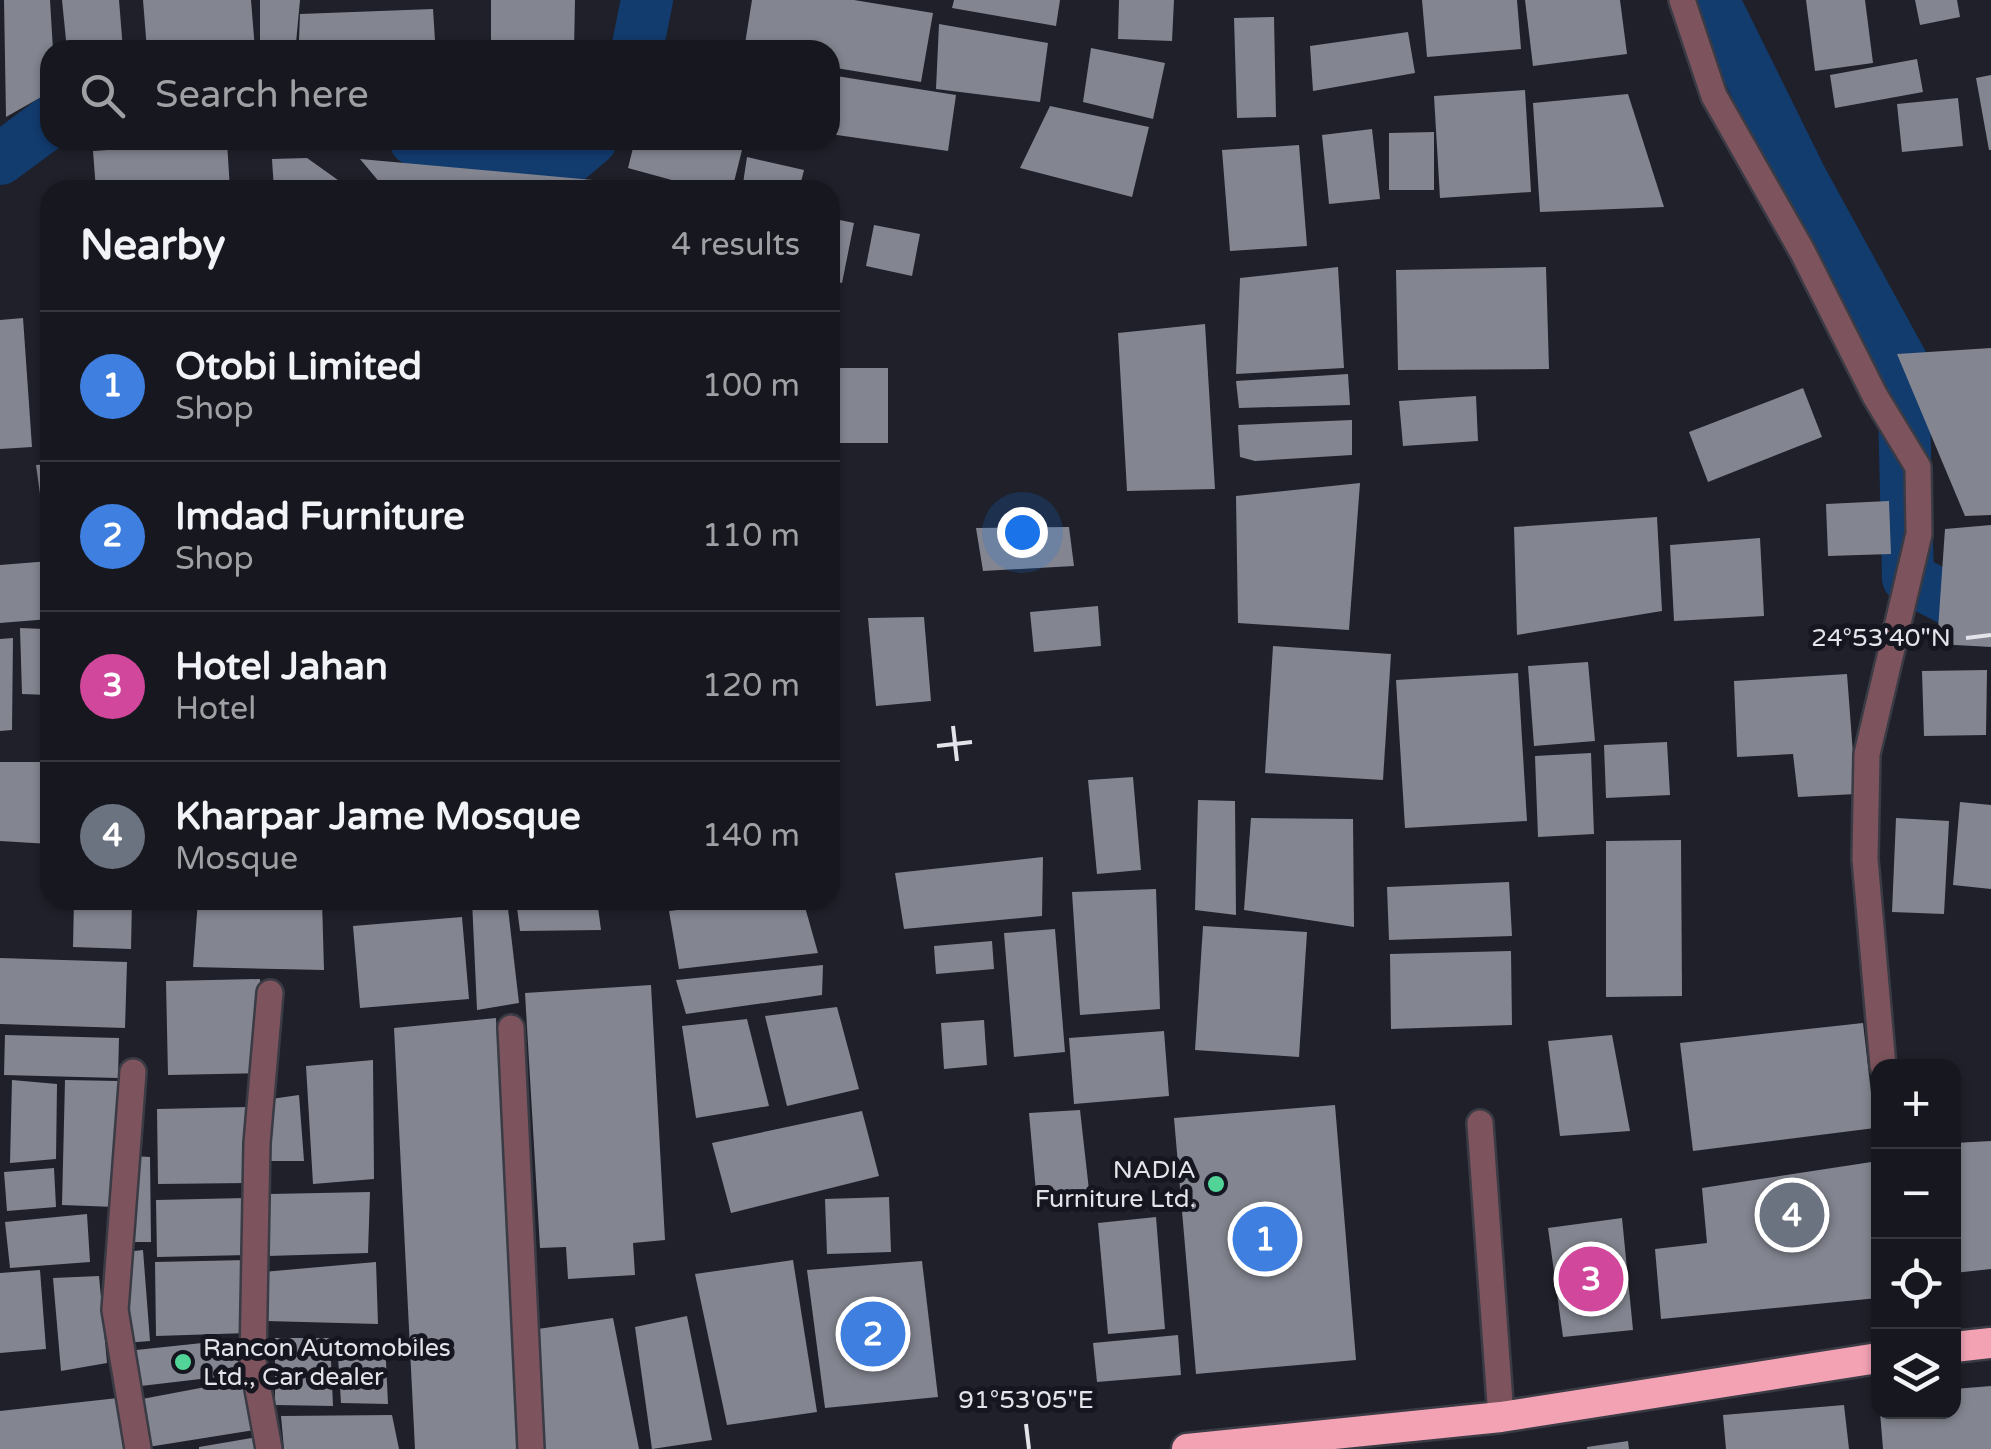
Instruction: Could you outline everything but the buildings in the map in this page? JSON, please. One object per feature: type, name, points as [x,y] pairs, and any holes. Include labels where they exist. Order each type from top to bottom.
[{"type":"highway","points":[[1961,1346],[1991,1343]]},
{"type":"highway","points":[[1187,1449],[1501,1417],[1871,1359]]},
{"type":"street","points":[[1682,0],[1714,96],[1802,252],[1875,396],[1918,468],[1919,534],[1867,754],[1866,859],[1883,1059]]},
{"type":"street","points":[[269,1449],[253,1362],[257,1143],[270,993]]},
{"type":"street","points":[[511,1028],[531,1449]]},
{"type":"street","points":[[133,1072],[115,1310],[138,1449]]},
{"type":"street","points":[[1480,1123],[1501,1417]]},
{"type":"waterway","points":[[639,40],[647,0]]},
{"type":"waterway","points":[[1713,0],[1802,180],[1903,364],[1908,578],[1991,621]]},
{"type":"waterway","points":[[0,159],[40,129]]},
{"type":"waterway","points":[[460,150],[554,171],[579,150]]},
{"type":"place","name":"NADIA Furniture Ltd.","points":[[1216,1184]]},
{"type":"place","name":"Kharpar Jame Mosque","points":[[1792,1215]]},
{"type":"place","name":"Otobi Limited","points":[[1265,1239]]},
{"type":"place","name":"Hotel Jahan","points":[[1591,1279]]},
{"type":"place","name":"Imdad Furniture","points":[[873,1334]]},
{"type":"place","name":"Rancon Automobiles Ltd., Car dealer","points":[[183,1362]]}]
